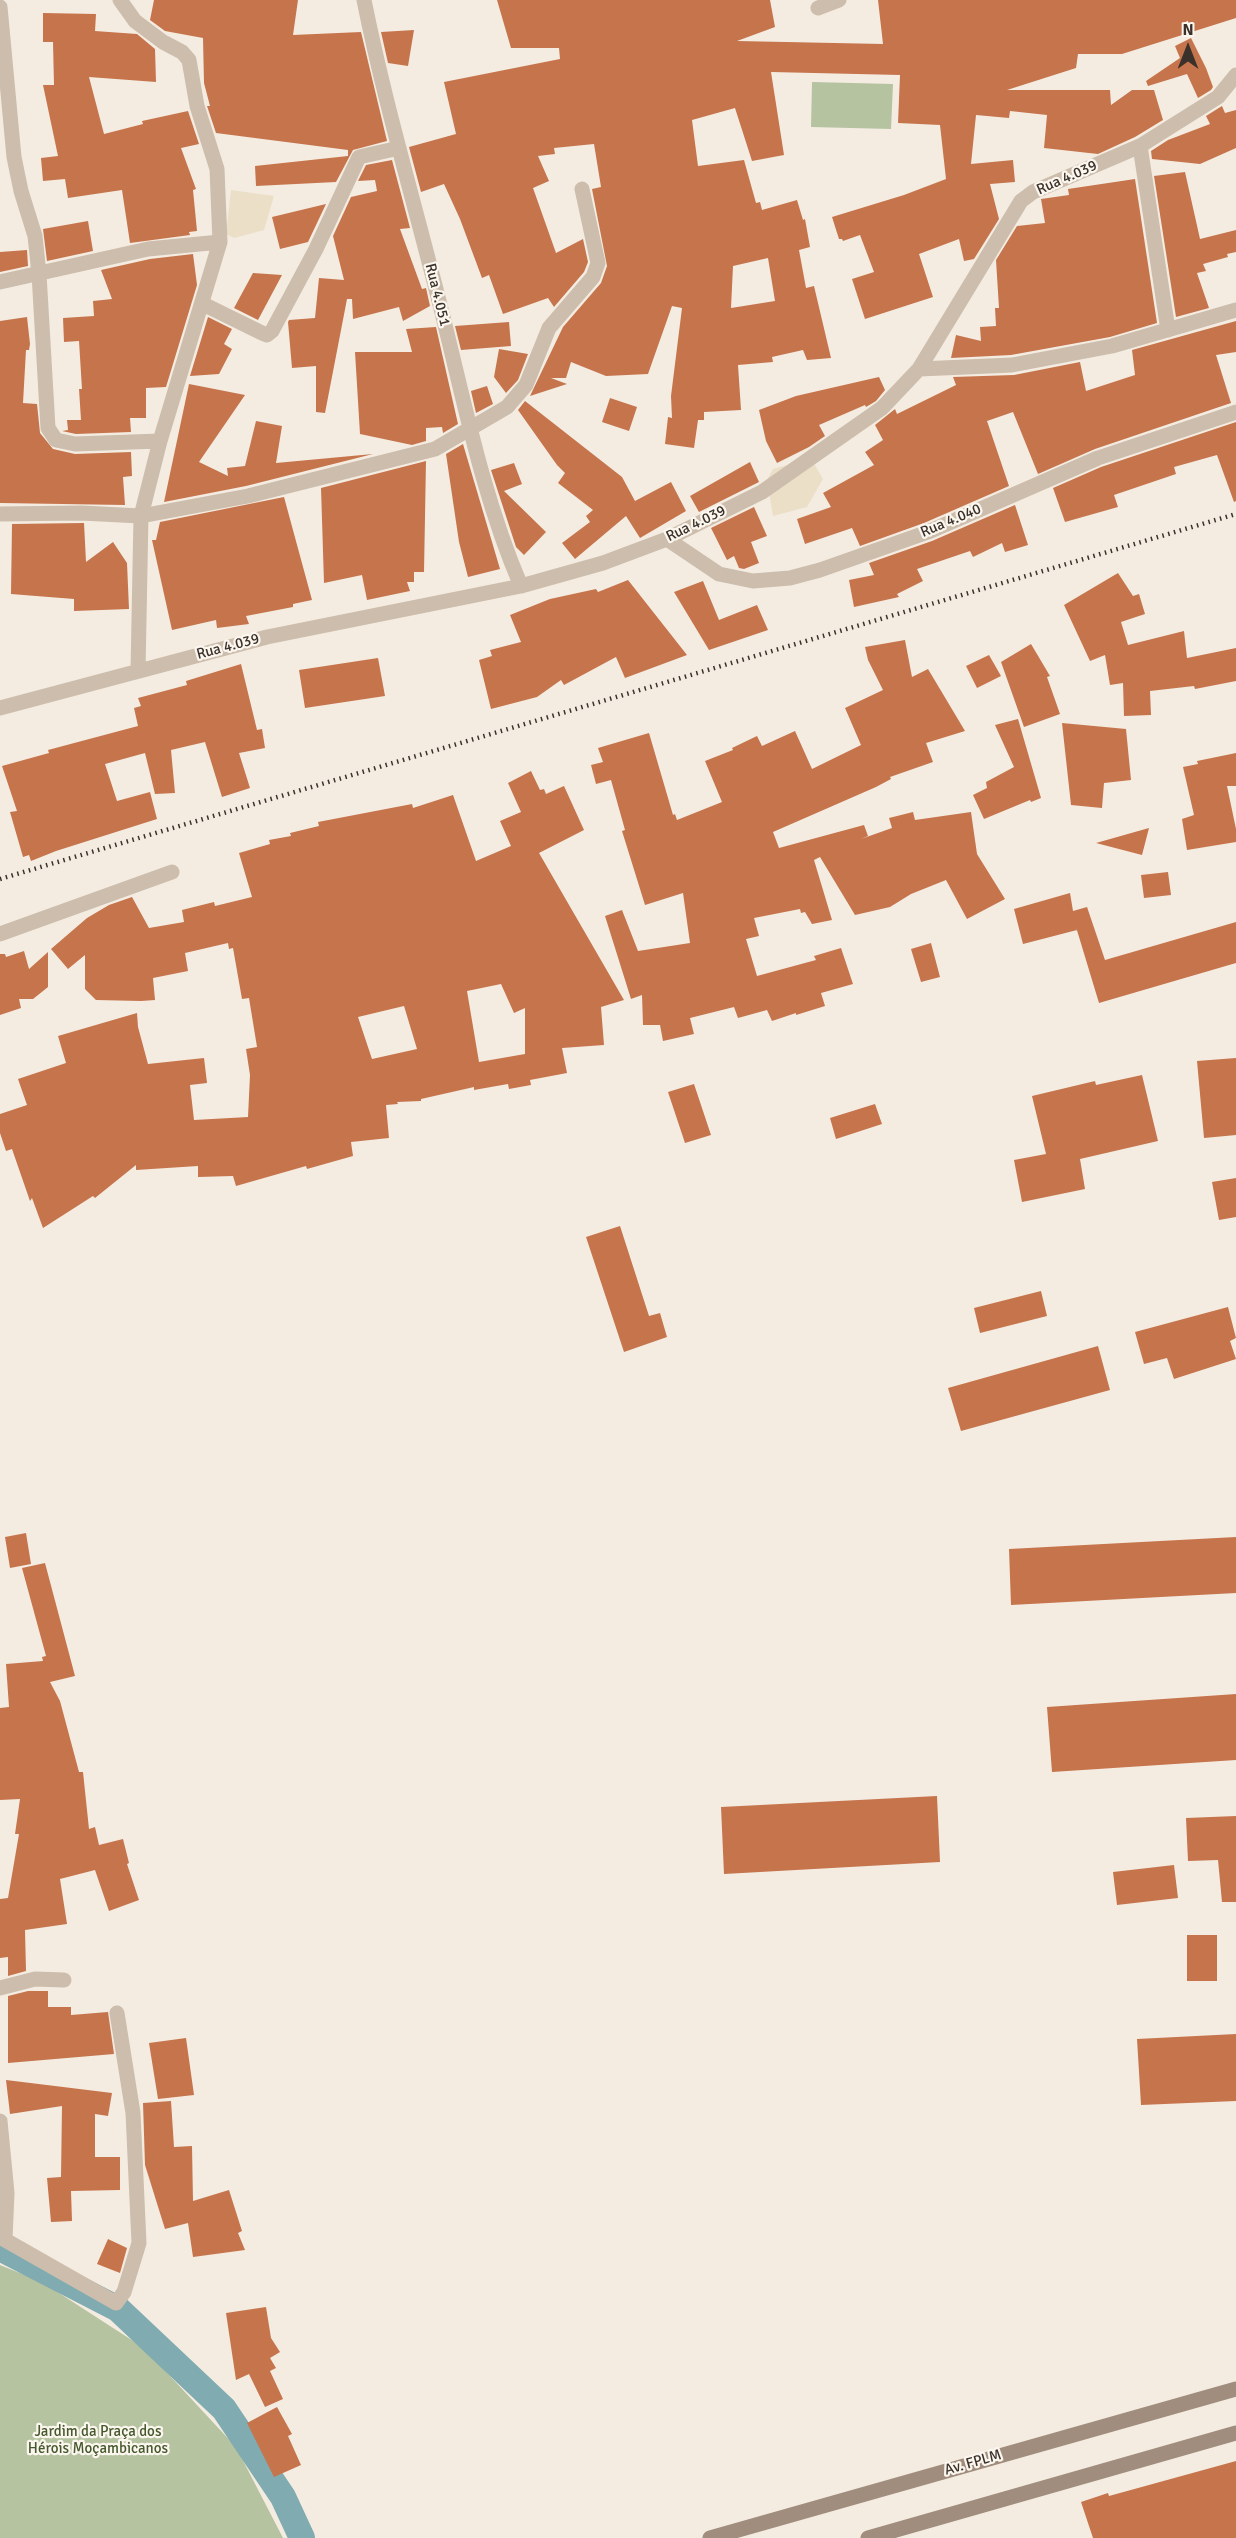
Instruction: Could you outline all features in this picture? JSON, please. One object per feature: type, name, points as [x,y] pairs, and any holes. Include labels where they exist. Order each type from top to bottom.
[{"type":"main road","name":"Av. FPLM","points":[[710,2538],[1236,2389]]},
{"type":"main road","points":[[868,2538],[1236,2433]]},
{"type":"street","points":[[120,0],[135,21],[163,42],[182,52],[189,60],[197,106],[217,169],[220,242],[160,441],[141,516],[138,671]]},
{"type":"street","name":"Rua 4.051","points":[[364,0],[376,60],[469,427],[491,507],[521,586]]},
{"type":"street","points":[[818,8],[839,0]]},
{"type":"street","points":[[0,7],[14,157],[21,191],[35,236],[48,428],[56,440],[75,444],[160,441]]},
{"type":"street","name":"Rua 4.039","points":[[0,708],[267,637],[521,586],[603,563],[668,539],[762,492],[882,408],[919,369],[1021,201],[1033,192],[1140,146],[1218,97],[1236,75]]},
{"type":"street","points":[[1140,146],[1168,330]]},
{"type":"street","points":[[203,304],[267,335],[272,331],[316,249],[360,157],[399,148]]},
{"type":"street","points":[[0,514],[81,513],[141,516],[248,496],[435,449],[469,427],[507,407],[526,385],[549,328],[592,277],[598,263],[582,189]]},
{"type":"street","points":[[0,282],[148,249],[220,242]]},
{"type":"street","points":[[919,369],[1012,365],[1112,346],[1236,310]]},
{"type":"street","name":"Rua 4.040","points":[[668,539],[719,574],[753,581],[790,578],[820,570],[927,532],[1098,458],[1236,412]]},
{"type":"street","points":[[0,934],[172,872]]},
{"type":"street","points":[[0,1988],[35,1979],[64,1980]]},
{"type":"street","points":[[0,2121],[7,2193],[3,2238],[116,2303],[124,2292],[139,2243],[133,2113],[117,2013]]},
{"type":"green space","points":[[812,82],[893,84],[891,129],[811,127]]},
{"type":"green space","name":"Jardim da Praça dos Hérois Moçambicanos","points":[[0,2265],[42,2282],[144,2348],[236,2447],[283,2538],[0,2538]]},
{"type":"shaded area","points":[[231,190],[274,196],[264,230],[234,238],[226,234]]},
{"type":"shaded area","points":[[811,458],[823,479],[807,507],[773,516],[767,480],[773,469]]},
{"type":"building","points":[[154,0],[298,0],[293,35],[361,32],[387,141],[353,150],[336,182],[256,186],[255,166],[348,156],[348,150],[216,133],[207,106],[210,106],[204,83],[203,38],[165,31],[150,20]]},
{"type":"building","points":[[497,0],[770,0],[775,27],[737,41],[883,44],[878,0],[1236,0],[1236,18],[1122,54],[1078,54],[1076,68],[1007,90],[1110,90],[1111,105],[1132,90],[1154,90],[1163,120],[1135,137],[1098,154],[1044,148],[1047,115],[1010,111],[1009,118],[976,115],[971,164],[1013,160],[1015,182],[990,184],[999,219],[974,259],[964,261],[959,239],[919,254],[933,297],[865,319],[852,279],[874,272],[860,235],[843,241],[839,239],[832,217],[904,195],[946,179],[940,125],[898,123],[900,75],[771,72],[784,155],[752,161],[735,108],[692,120],[698,166],[744,160],[756,203],[760,202],[762,210],[797,200],[803,220],[805,219],[810,247],[799,250],[806,288],[814,286],[831,358],[807,360],[803,350],[772,357],[773,362],[738,365],[741,410],[704,412],[704,420],[698,420],[694,448],[665,444],[668,417],[672,418],[671,396],[682,308],[672,306],[648,374],[606,376],[571,362],[566,378],[551,378],[567,384],[530,396],[563,327],[601,283],[607,266],[592,189],[601,187],[594,144],[554,148],[555,154],[538,156],[549,181],[533,188],[556,253],[583,239],[588,262],[584,272],[554,307],[548,298],[503,314],[489,275],[482,278],[444,184],[421,192],[409,147],[456,134],[444,82],[560,59],[559,48],[511,48]],"holes":[[[768,258],[775,301],[731,308],[733,266]]]},
{"type":"building","points":[[43,13],[96,14],[95,31],[137,34],[155,49],[156,82],[89,77],[104,134],[143,124],[142,121],[188,111],[199,144],[181,148],[196,189],[193,190],[197,231],[189,232],[190,235],[130,243],[122,190],[68,198],[65,179],[43,181],[41,158],[58,156],[43,85],[54,85],[53,42],[43,42]]},
{"type":"building","points":[[414,30],[408,66],[388,63],[381,32]]},
{"type":"building","points":[[1191,38],[1206,68],[1213,87],[1211,90],[1198,98],[1187,74],[1148,86],[1146,81],[1180,58],[1175,46]]},
{"type":"building","points":[[1222,106],[1225,113],[1236,110],[1236,148],[1200,164],[1152,159],[1151,151],[1168,140],[1210,124],[1206,116]]},
{"type":"building","points":[[392,160],[410,228],[400,229],[422,289],[426,288],[430,306],[403,321],[399,307],[353,319],[352,299],[347,299],[325,413],[316,412],[316,366],[292,368],[288,322],[289,320],[315,318],[319,278],[344,280],[333,236],[351,197],[377,191],[375,180],[358,181],[366,165]]},
{"type":"building","points":[[1185,172],[1200,239],[1236,230],[1236,252],[1227,254],[1228,257],[1203,264],[1206,271],[1197,273],[1209,308],[1176,317],[1154,176]]},
{"type":"building","points":[[1135,179],[1157,323],[1110,337],[1011,355],[951,358],[956,335],[981,341],[980,327],[996,326],[995,308],[999,308],[996,260],[1017,226],[1045,223],[1041,199],[1069,195],[1068,189]]},
{"type":"building","points":[[326,204],[308,242],[280,249],[272,217]]},
{"type":"building","points":[[88,221],[93,251],[47,261],[43,229]]},
{"type":"building","points":[[27,250],[28,266],[0,272],[0,252]]},
{"type":"building","points":[[193,254],[197,285],[166,387],[146,388],[146,418],[130,418],[131,432],[76,434],[62,431],[68,430],[67,420],[81,420],[79,389],[82,389],[79,341],[64,342],[63,318],[94,316],[93,301],[112,299],[101,270],[150,259]]},
{"type":"building","points":[[253,273],[282,275],[258,320],[234,308]]},
{"type":"building","points":[[27,317],[30,344],[29,350],[26,350],[23,403],[37,404],[40,433],[53,449],[75,454],[131,452],[132,476],[123,477],[125,505],[0,503],[0,321]]},
{"type":"building","points":[[208,317],[232,329],[224,344],[232,349],[219,374],[190,376]]},
{"type":"building","points":[[1236,321],[1236,352],[1216,355],[1231,403],[1095,449],[1038,474],[1013,412],[987,421],[1009,486],[924,523],[860,546],[852,528],[805,544],[797,519],[831,507],[823,493],[874,465],[865,452],[883,440],[875,425],[895,409],[897,414],[956,385],[953,377],[1014,375],[1080,362],[1086,391],[1135,375],[1132,350]]},
{"type":"building","points":[[509,322],[511,346],[461,350],[455,326]]},
{"type":"building","points":[[436,327],[458,424],[443,433],[442,427],[426,428],[426,441],[412,445],[360,434],[355,352],[412,352],[406,329]]},
{"type":"building","points":[[499,349],[528,354],[518,380],[506,393],[494,377]]},
{"type":"building","points":[[879,377],[885,390],[876,401],[819,425],[825,436],[777,463],[766,441],[759,410],[796,396]]},
{"type":"building","points":[[189,384],[245,395],[199,462],[228,476],[227,468],[245,466],[256,421],[282,426],[276,463],[373,454],[246,486],[164,502]]},
{"type":"building","points":[[487,386],[493,404],[476,413],[471,391]]},
{"type":"building","points":[[610,398],[637,407],[629,431],[602,422]]},
{"type":"building","points":[[525,401],[622,477],[635,501],[671,482],[686,511],[640,538],[626,516],[575,559],[562,543],[590,522],[586,516],[593,510],[558,483],[565,473],[518,410]]},
{"type":"building","points":[[1236,422],[1236,501],[1234,502],[1217,455],[1174,467],[1176,474],[1114,495],[1118,507],[1065,522],[1053,488],[1101,467]]},
{"type":"building","points":[[463,444],[500,569],[468,577],[459,542],[446,454]]},
{"type":"building","points":[[426,461],[424,572],[414,572],[414,582],[407,582],[410,591],[367,600],[362,575],[324,583],[321,488]]},
{"type":"building","points":[[750,462],[759,482],[699,512],[690,496]]},
{"type":"building","points":[[514,463],[522,484],[504,491],[546,532],[524,555],[516,547],[491,470]]},
{"type":"building","points":[[284,497],[312,600],[293,604],[293,607],[246,616],[249,624],[217,628],[216,620],[172,630],[152,540],[156,540],[160,522]]},
{"type":"building","points":[[1015,505],[1028,545],[1005,552],[1002,543],[973,557],[970,551],[917,569],[923,581],[897,594],[899,597],[854,607],[849,580],[874,575],[869,563],[932,541]]},
{"type":"building","points":[[754,507],[767,536],[751,542],[759,563],[744,569],[739,568],[734,556],[727,560],[711,528]]},
{"type":"building","points":[[84,523],[86,562],[113,542],[127,563],[129,609],[74,611],[74,599],[11,594],[12,524]]},
{"type":"building","points":[[1118,573],[1133,596],[1139,594],[1145,614],[1121,622],[1128,645],[1184,631],[1187,658],[1236,648],[1236,681],[1195,689],[1194,686],[1150,691],[1151,715],[1124,716],[1123,683],[1110,685],[1105,655],[1090,661],[1064,605]]},
{"type":"building","points":[[628,580],[687,655],[625,678],[616,657],[564,685],[561,680],[537,697],[491,709],[479,660],[492,656],[490,650],[521,642],[510,615],[550,599],[596,589],[598,592]]},
{"type":"building","points":[[703,581],[719,620],[757,605],[768,630],[709,650],[674,592]]},
{"type":"building","points":[[905,640],[912,677],[928,669],[965,731],[926,743],[933,762],[890,777],[891,779],[876,787],[773,832],[779,848],[864,825],[868,836],[861,839],[892,828],[889,818],[913,812],[915,820],[971,812],[977,854],[1005,899],[967,919],[946,880],[911,894],[890,907],[855,915],[820,857],[814,860],[832,920],[812,924],[805,912],[801,913],[800,909],[754,918],[759,936],[746,939],[757,976],[816,960],[814,956],[841,948],[853,984],[821,993],[825,1006],[772,1021],[767,1010],[738,1018],[734,1007],[690,1018],[694,1034],[663,1041],[660,1025],[643,1025],[642,995],[631,999],[605,916],[622,910],[638,951],[690,943],[683,893],[645,905],[622,831],[625,830],[611,780],[596,784],[591,765],[603,762],[598,748],[649,733],[673,815],[675,814],[677,820],[722,802],[705,761],[733,750],[732,748],[757,736],[762,746],[795,731],[812,769],[861,745],[845,708],[883,690],[868,660],[865,647]]},
{"type":"building","points":[[1031,644],[1050,676],[1047,677],[1060,714],[1024,727],[1001,662]]},
{"type":"building","points":[[989,655],[1001,676],[977,688],[966,666]]},
{"type":"building","points":[[378,658],[385,696],[305,708],[299,670]]},
{"type":"building","points":[[241,664],[257,730],[262,729],[265,748],[239,753],[250,788],[222,797],[205,742],[171,750],[175,793],[155,794],[145,753],[105,764],[117,801],[150,792],[157,819],[31,861],[29,855],[23,857],[10,812],[17,811],[2,766],[49,753],[48,750],[138,726],[134,708],[141,706],[138,698],[187,685],[186,681]]},
{"type":"building","points":[[1018,719],[1041,798],[1031,802],[1030,800],[984,819],[973,795],[987,788],[986,782],[1014,767],[995,725]]},
{"type":"building","points":[[1062,723],[1126,729],[1131,780],[1104,783],[1102,808],[1071,805]]},
{"type":"building","points":[[1236,753],[1236,786],[1227,786],[1236,829],[1236,842],[1187,850],[1182,819],[1194,815],[1183,767],[1198,764],[1197,761]]},
{"type":"building","points":[[531,771],[540,790],[544,789],[546,794],[564,786],[584,830],[539,853],[624,1000],[601,1007],[604,1045],[562,1048],[567,1073],[530,1080],[531,1085],[509,1089],[508,1084],[474,1090],[474,1087],[421,1099],[421,1101],[386,1105],[389,1138],[351,1142],[353,1156],[307,1169],[306,1166],[236,1186],[233,1176],[198,1177],[198,1166],[136,1170],[136,1165],[95,1198],[93,1196],[43,1228],[32,1198],[30,1201],[12,1149],[6,1151],[0,1133],[0,1114],[27,1105],[18,1079],[66,1063],[58,1036],[137,1013],[138,1027],[148,1064],[204,1058],[207,1083],[190,1085],[194,1120],[248,1117],[250,1075],[246,1049],[257,1047],[249,998],[242,999],[233,948],[229,949],[228,943],[185,953],[188,971],[153,978],[155,1000],[141,1001],[96,1000],[85,989],[85,955],[68,969],[51,949],[87,918],[109,905],[132,897],[149,928],[184,922],[182,910],[214,902],[215,906],[252,897],[239,853],[270,844],[269,840],[291,836],[290,833],[319,826],[318,822],[412,804],[413,808],[453,795],[476,861],[511,846],[500,821],[521,812],[508,783]],"holes":[[[501,984],[514,1013],[525,1008],[525,1054],[479,1062],[467,991]],[[404,1006],[417,1049],[372,1059],[358,1017]]]},
{"type":"building","points":[[1149,828],[1142,855],[1096,843]]},
{"type":"building","points":[[1168,872],[1171,895],[1144,898],[1141,875]]},
{"type":"building","points":[[1070,893],[1073,911],[1087,907],[1105,960],[1236,922],[1236,963],[1099,1003],[1077,930],[1023,944],[1014,909]]},
{"type":"building","points":[[931,943],[940,977],[921,982],[911,949]]},
{"type":"building","points":[[24,951],[29,969],[48,952],[48,987],[33,999],[19,999],[21,1008],[0,1015],[0,954],[5,954],[6,957]]},
{"type":"building","points":[[1236,1058],[1236,1135],[1204,1138],[1197,1061]]},
{"type":"building","points":[[1142,1075],[1158,1141],[1080,1159],[1085,1189],[1022,1202],[1014,1160],[1046,1154],[1032,1096],[1095,1081],[1096,1085]]},
{"type":"building","points":[[694,1084],[711,1135],[685,1143],[668,1092]]},
{"type":"building","points":[[875,1104],[882,1124],[836,1139],[830,1118]]},
{"type":"building","points":[[1236,1178],[1236,1217],[1219,1220],[1212,1182]]},
{"type":"building","points":[[620,1226],[649,1316],[660,1313],[667,1337],[624,1352],[586,1237]]},
{"type":"building","points":[[1041,1291],[1047,1316],[980,1333],[974,1308]]},
{"type":"building","points":[[1228,1307],[1236,1338],[1230,1341],[1236,1359],[1174,1379],[1167,1358],[1144,1364],[1135,1332]]},
{"type":"building","points":[[1098,1346],[1110,1390],[961,1431],[948,1388]]},
{"type":"building","points":[[26,1533],[31,1564],[10,1568],[5,1537]]},
{"type":"building","points":[[1236,1537],[1236,1593],[1011,1605],[1009,1549]]},
{"type":"building","points":[[45,1563],[75,1676],[50,1682],[60,1701],[79,1772],[83,1772],[89,1829],[95,1827],[99,1845],[123,1839],[129,1863],[127,1864],[139,1900],[109,1911],[95,1870],[60,1879],[67,1924],[25,1930],[26,1971],[8,1976],[8,1957],[0,1958],[0,1899],[8,1898],[19,1834],[15,1834],[20,1799],[0,1800],[0,1708],[9,1707],[6,1664],[43,1661],[42,1657],[46,1656],[22,1568]]},
{"type":"building","points":[[1236,1694],[1236,1760],[1052,1772],[1047,1707]]},
{"type":"building","points":[[937,1796],[940,1862],[724,1874],[721,1807]]},
{"type":"building","points":[[1236,1816],[1236,1902],[1222,1902],[1218,1860],[1188,1861],[1186,1818]]},
{"type":"building","points":[[1174,1865],[1178,1898],[1117,1905],[1113,1872]]},
{"type":"building","points":[[1187,1935],[1217,1935],[1217,1981],[1187,1981]]},
{"type":"building","points":[[28,1991],[48,1991],[48,2007],[71,2007],[71,2015],[108,2012],[114,2054],[8,2063],[8,1996]]},
{"type":"building","points":[[1236,2034],[1236,2101],[1141,2105],[1137,2039]]},
{"type":"building","points":[[186,2038],[194,2095],[158,2099],[149,2043]]},
{"type":"building","points":[[6,2080],[112,2093],[108,2116],[95,2114],[95,2157],[120,2157],[120,2190],[71,2191],[72,2221],[51,2222],[47,2178],[61,2177],[62,2106],[10,2114]]},
{"type":"building","points":[[171,2101],[174,2147],[192,2146],[193,2201],[229,2190],[242,2231],[238,2233],[245,2250],[193,2257],[188,2223],[165,2229],[145,2165],[143,2103]]},
{"type":"building","points":[[108,2239],[127,2248],[120,2273],[97,2264]]},
{"type":"building","points":[[266,2307],[271,2338],[280,2352],[270,2358],[276,2368],[270,2371],[283,2399],[265,2407],[249,2374],[236,2380],[226,2313]]},
{"type":"building","points":[[277,2407],[292,2434],[288,2436],[301,2465],[274,2477],[247,2423]]},
{"type":"building","points":[[1236,2461],[1236,2538],[1093,2538],[1081,2502]]},
{"type":"waterway","points":[[0,2248],[118,2309],[224,2409],[283,2497],[302,2538]]},
{"type":"railway","points":[[0,879],[1236,514]]}]
